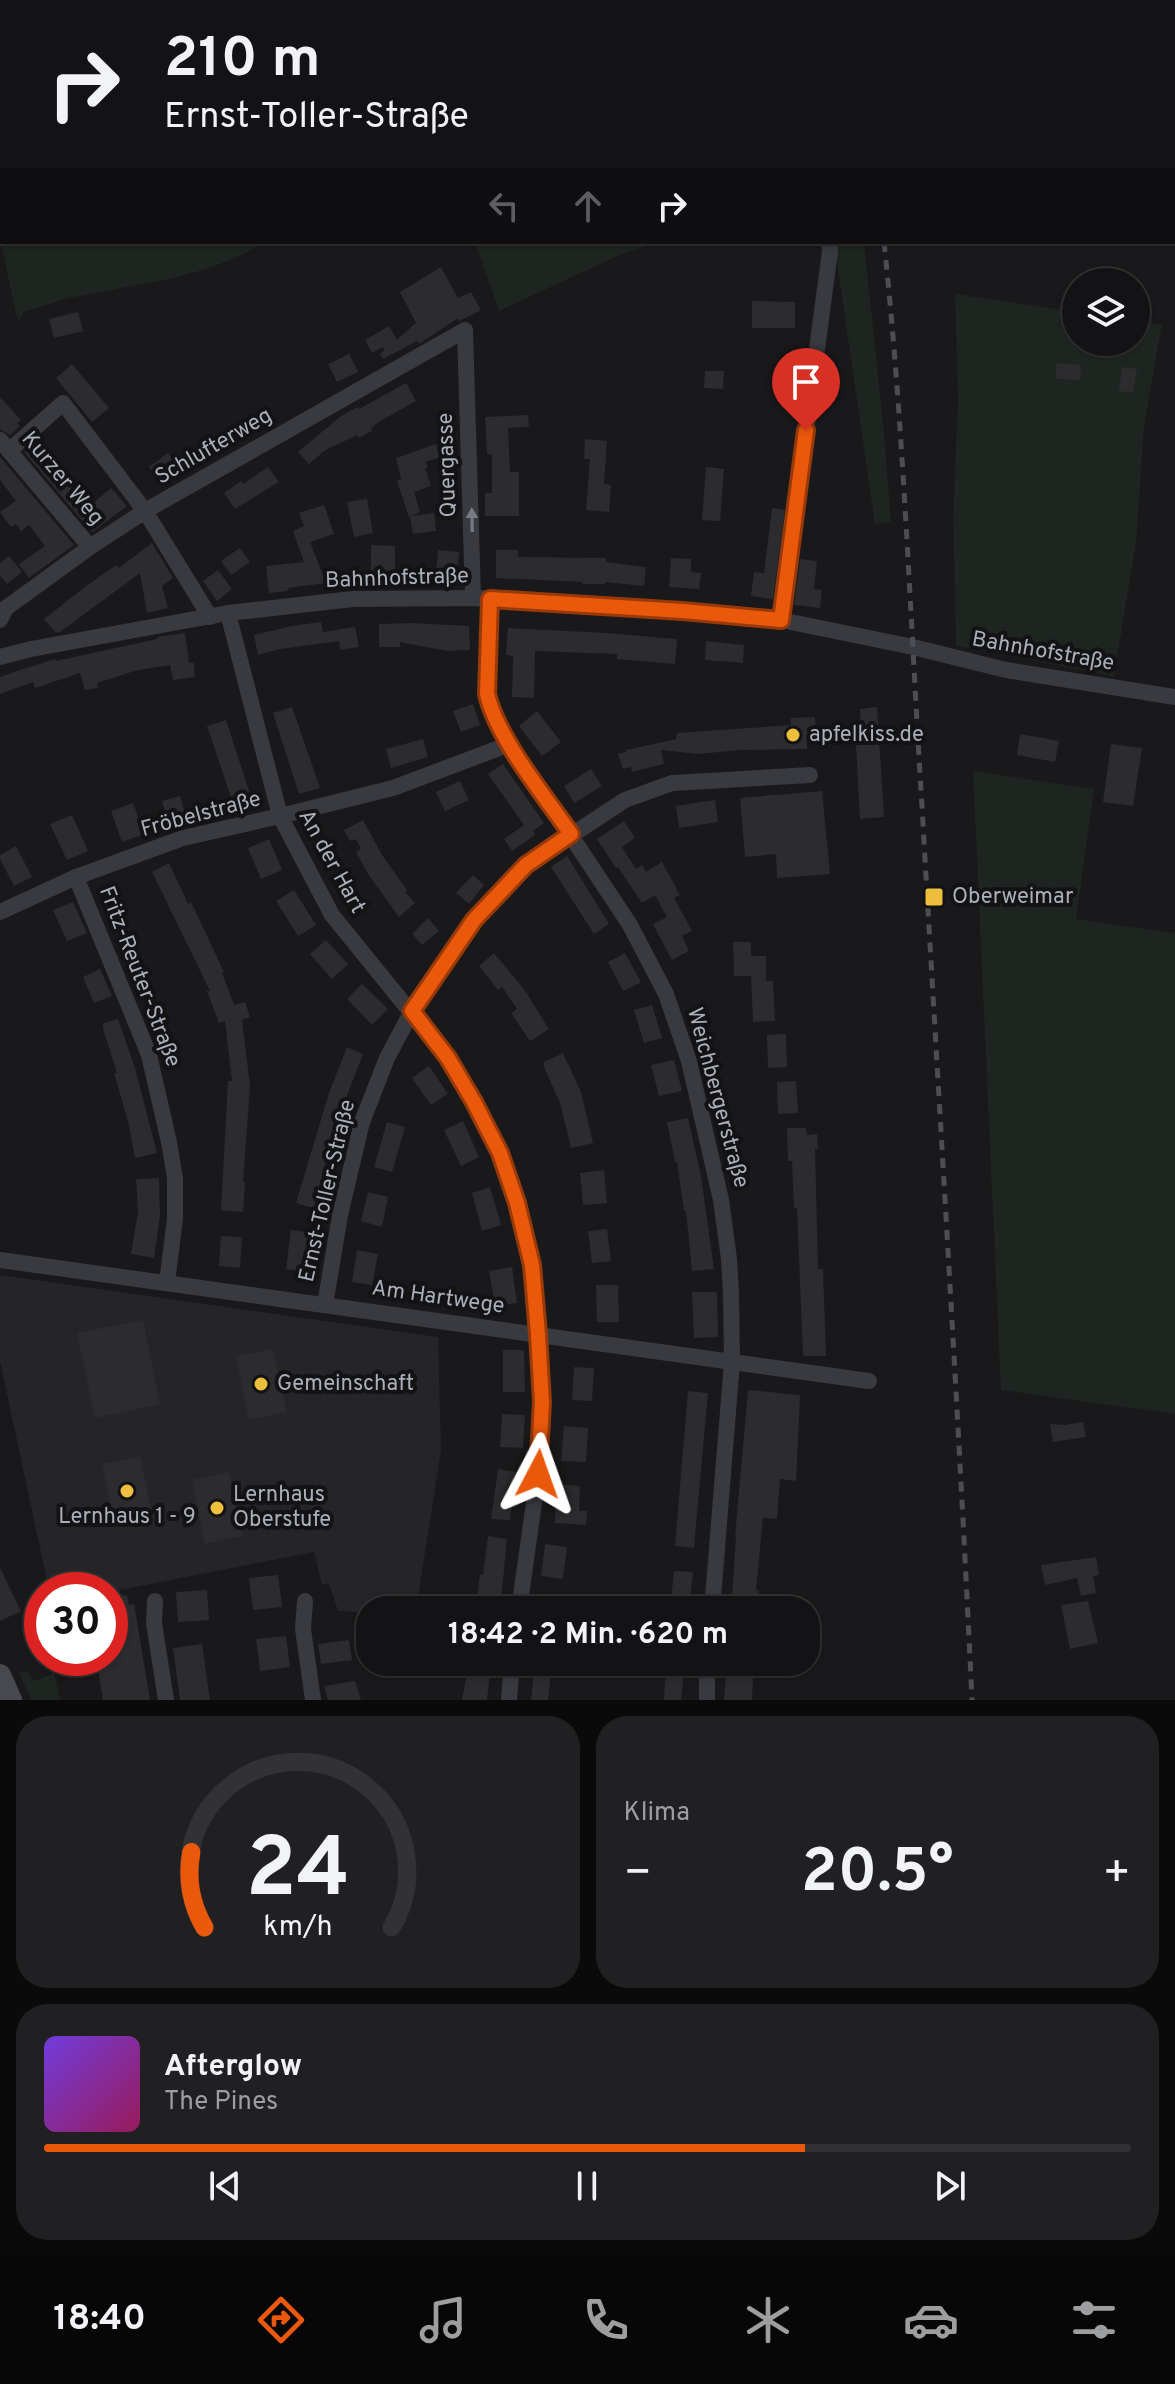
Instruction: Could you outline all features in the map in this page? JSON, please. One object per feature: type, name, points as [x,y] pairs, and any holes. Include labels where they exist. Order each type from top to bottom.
[{"type":"street","points":[[781,620],[829,244]]},
{"type":"street","name":"Schlufterweg","points":[[0,620],[6,608],[145,511],[465,330]]},
{"type":"street","name":"Quergasse","points":[[465,330],[481,598]]},
{"type":"street","points":[[5,445],[63,403],[145,511],[210,617]]},
{"type":"street","name":"Kurzer Weg","points":[[5,445],[90,547]]},
{"type":"street","name":"Bahnhofstraße","points":[[0,657],[228,613],[353,599],[481,598],[781,620],[1006,670],[1175,697]]},
{"type":"street","name":"Weichbergerstraße","points":[[481,598],[490,708],[510,744],[630,925],[666,994],[689,1061],[721,1200],[729,1259],[732,1362],[713,1596]]},
{"type":"street","name":"An der Hart","points":[[228,613],[280,816],[332,915],[448,1058],[500,1153],[517,1203],[532,1265],[542,1402],[539,1459],[521,1596]]},
{"type":"street","name":"Fröbelstraße","points":[[0,912],[76,877],[183,838],[393,788],[510,744]]},
{"type":"street","name":"Ernst-Toller-Straße","points":[[325,1305],[340,1215],[362,1122],[387,1058],[412,1011],[474,920],[526,865],[625,800],[672,783],[810,775]]},
{"type":"street","name":"Fritz-Reuter-Straße","points":[[76,877],[149,1055],[166,1127],[175,1178],[175,1218],[167,1283]]},
{"type":"street","name":"Am Hartwege","points":[[0,1260],[869,1381]]},
{"type":"street","points":[[155,1601],[154,1623],[166,1700]]},
{"type":"street","points":[[305,1601],[303,1629],[313,1700]]},
{"type":"street","points":[[0,1675],[11,1700]]},
{"type":"street","points":[[509,1700],[511,1676]]},
{"type":"street","points":[[707,1676],[707,1700]]},
{"type":"shaded area","points":[[1,244],[261,244],[192,273],[65,299],[24,312],[18,322]]},
{"type":"shaded area","points":[[476,244],[652,244],[615,257],[499,311]]},
{"type":"shaded area","points":[[834,244],[864,244],[891,522],[875,524]]},
{"type":"shaded area","points":[[955,294],[1062,310],[1062,356],[1150,356],[1150,323],[1162,325],[1144,426],[1136,543],[1114,676],[956,646],[953,518],[958,401]]},
{"type":"shaded area","points":[[973,771],[1094,789],[1076,919],[1175,933],[1175,1414],[1001,1390]]},
{"type":"shaded area","points":[[0,1275],[438,1337],[441,1450],[418,1596],[356,1596],[356,1612],[338,1611],[329,1583],[322,1585],[314,1552],[128,1588],[128,1572],[45,1572],[0,1361]]},
{"type":"shaded area","points":[[24,1671],[24,1676],[31,1676],[34,1681],[55,1676],[60,1700],[31,1700],[19,1673]]},
{"type":"building","points":[[441,267],[458,298],[471,292],[481,310],[459,321],[458,318],[419,344],[417,341],[383,359],[380,354],[385,350],[383,347],[372,353],[365,340],[389,326],[397,340],[416,323],[400,292]]},
{"type":"building","points":[[752,301],[795,302],[795,328],[752,328]]},
{"type":"building","points":[[78,312],[83,331],[54,338],[49,319]]},
{"type":"building","points":[[349,354],[358,372],[337,382],[328,364]]},
{"type":"building","points":[[1056,363],[1081,365],[1080,380],[1056,379]]},
{"type":"building","points":[[72,364],[109,408],[92,422],[56,378]]},
{"type":"building","points":[[1122,367],[1137,369],[1133,393],[1119,391]]},
{"type":"building","points":[[705,371],[724,371],[723,389],[704,388]]},
{"type":"building","points":[[406,383],[416,401],[377,423],[371,428],[372,431],[324,451],[309,464],[298,452],[341,416]]},
{"type":"building","points":[[0,397],[21,420],[17,423],[20,426],[10,435],[0,429]]},
{"type":"building","points":[[528,415],[529,427],[508,428],[510,472],[519,472],[519,516],[485,516],[485,493],[492,493],[492,454],[487,454],[485,417]]},
{"type":"building","points":[[585,439],[607,441],[604,484],[611,485],[609,512],[586,510],[590,459],[584,459]]},
{"type":"building","points":[[36,442],[48,455],[45,457],[91,505],[111,488],[127,506],[92,532],[24,452]]},
{"type":"building","points":[[436,444],[440,457],[425,462],[431,486],[414,492],[420,512],[411,516],[434,513],[436,531],[413,534],[397,481],[401,479],[396,458]]},
{"type":"building","points":[[168,453],[177,466],[158,480],[149,467]]},
{"type":"building","points":[[0,457],[74,545],[29,578],[19,564],[45,546],[29,525],[21,531],[16,524],[11,527],[0,512],[16,501],[0,480]]},
{"type":"building","points":[[268,467],[279,482],[235,509],[224,493]]},
{"type":"building","points":[[706,467],[724,469],[720,521],[702,520]]},
{"type":"building","points":[[367,499],[373,533],[354,537],[347,502]]},
{"type":"building","points":[[324,505],[334,534],[310,542],[326,583],[269,593],[266,566],[304,562],[293,531],[304,526],[299,513]]},
{"type":"building","points":[[772,508],[785,510],[773,599],[751,596],[754,572],[764,573]]},
{"type":"building","points":[[152,543],[173,578],[162,586],[168,608],[147,613],[140,573],[60,632],[56,633],[44,619],[116,565],[119,568]]},
{"type":"building","points":[[371,545],[395,546],[395,571],[371,571]]},
{"type":"building","points":[[240,548],[250,562],[231,575],[221,561]]},
{"type":"building","points":[[438,550],[459,552],[457,576],[436,574]]},
{"type":"building","points":[[496,550],[518,550],[518,557],[606,558],[606,562],[646,567],[644,586],[496,578]]},
{"type":"building","points":[[9,556],[22,572],[7,584],[0,576],[0,563]]},
{"type":"building","points":[[671,558],[691,559],[691,572],[701,573],[699,589],[669,587]]},
{"type":"building","points":[[800,559],[817,561],[814,589],[822,590],[820,608],[794,605]]},
{"type":"building","points":[[218,570],[232,589],[217,601],[203,581]]},
{"type":"building","points":[[321,622],[323,632],[355,627],[359,647],[340,650],[339,641],[258,655],[254,635]]},
{"type":"building","points":[[379,624],[469,626],[470,650],[447,651],[400,642],[400,647],[379,647]]},
{"type":"building","points":[[508,628],[677,639],[675,664],[617,659],[617,654],[535,651],[534,698],[512,697],[513,656],[506,655]]},
{"type":"building","points":[[185,633],[189,663],[194,663],[195,677],[173,680],[170,665],[138,670],[97,683],[98,688],[85,690],[80,673],[35,688],[33,682],[0,694],[0,677],[20,670],[55,659]]},
{"type":"building","points":[[706,641],[744,645],[743,663],[705,660]]},
{"type":"building","points":[[473,704],[480,725],[461,732],[453,711]]},
{"type":"building","points":[[292,707],[320,788],[299,794],[273,713]]},
{"type":"building","points":[[877,707],[884,817],[860,819],[856,745],[861,744],[860,709]]},
{"type":"building","points":[[537,711],[561,742],[542,756],[519,726]]},
{"type":"building","points":[[815,717],[816,741],[807,741],[807,749],[698,754],[661,750],[664,764],[632,772],[631,767],[623,769],[618,754],[676,739],[677,733],[791,725],[791,718]]},
{"type":"building","points":[[226,720],[252,800],[234,806],[207,726]]},
{"type":"building","points":[[1020,734],[1059,741],[1055,762],[1017,755]]},
{"type":"building","points":[[423,739],[428,757],[391,768],[386,749]]},
{"type":"building","points":[[1111,744],[1142,748],[1133,806],[1103,802]]},
{"type":"building","points":[[503,764],[544,823],[533,831],[535,835],[512,851],[504,839],[524,825],[488,774]]},
{"type":"building","points":[[591,769],[602,786],[574,803],[564,786]]},
{"type":"building","points":[[460,781],[469,800],[445,811],[436,792]]},
{"type":"building","points":[[822,791],[830,874],[777,878],[776,854],[745,857],[740,798]]},
{"type":"building","points":[[180,796],[187,820],[169,825],[162,801]]},
{"type":"building","points":[[715,800],[718,822],[679,828],[676,806]]},
{"type":"building","points":[[133,803],[144,834],[122,842],[111,811]]},
{"type":"building","points":[[72,815],[88,851],[67,860],[50,824]]},
{"type":"building","points":[[363,820],[382,855],[407,890],[405,892],[415,903],[399,917],[368,874],[356,852],[361,849],[356,839],[350,841],[344,830]]},
{"type":"building","points":[[624,821],[635,838],[622,847],[636,869],[642,865],[646,872],[662,862],[680,895],[674,898],[692,931],[682,936],[689,951],[672,960],[653,924],[667,917],[655,895],[642,903],[597,839]]},
{"type":"building","points":[[269,839],[282,870],[261,879],[248,848]]},
{"type":"building","points":[[16,846],[32,877],[14,886],[0,855]]},
{"type":"building","points":[[567,856],[609,924],[594,934],[551,867]]},
{"type":"building","points":[[169,863],[224,972],[234,1005],[245,1002],[250,1017],[242,1020],[250,1086],[243,1212],[221,1210],[228,1081],[232,1081],[225,1021],[219,1023],[207,991],[210,991],[152,872]]},
{"type":"building","points":[[473,875],[484,885],[469,904],[456,893]]},
{"type":"building","points":[[294,890],[316,925],[298,936],[276,901]]},
{"type":"building","points":[[73,902],[87,933],[67,941],[53,910]]},
{"type":"building","points":[[428,918],[439,931],[422,945],[412,934]]},
{"type":"building","points":[[326,940],[348,964],[332,979],[310,954]]},
{"type":"building","points":[[733,942],[751,942],[751,956],[766,956],[766,981],[773,981],[775,1021],[753,1022],[751,976],[734,976]]},
{"type":"building","points":[[494,953],[524,989],[549,1029],[530,1041],[511,1013],[517,1009],[502,987],[498,990],[479,966]]},
{"type":"building","points":[[625,953],[641,982],[623,991],[608,962]]},
{"type":"building","points":[[100,969],[112,996],[94,1003],[83,977]]},
{"type":"building","points":[[362,984],[388,1009],[372,1025],[347,999]]},
{"type":"building","points":[[652,1005],[662,1038],[644,1043],[634,1010]]},
{"type":"building","points":[[118,1019],[135,1068],[157,1153],[135,1158],[114,1073],[117,1073],[103,1029],[103,1023]]},
{"type":"building","points":[[786,1034],[787,1067],[768,1068],[767,1035]]},
{"type":"building","points":[[347,1047],[363,1054],[341,1111],[322,1175],[325,1176],[316,1209],[296,1203],[329,1093]]},
{"type":"building","points":[[563,1053],[581,1092],[593,1143],[571,1148],[560,1103],[544,1067],[544,1062]]},
{"type":"building","points":[[674,1060],[682,1091],[659,1096],[651,1065]]},
{"type":"building","points":[[429,1066],[448,1094],[431,1105],[412,1078]]},
{"type":"building","points":[[796,1081],[798,1113],[778,1114],[777,1082]]},
{"type":"building","points":[[688,1118],[701,1176],[714,1269],[692,1271],[686,1211],[667,1122]]},
{"type":"building","points":[[463,1121],[479,1157],[461,1166],[444,1130]]},
{"type":"building","points":[[387,1122],[405,1127],[392,1172],[374,1167]]},
{"type":"building","points":[[787,1128],[806,1128],[807,1135],[817,1134],[818,1269],[823,1269],[826,1356],[803,1356],[797,1208],[794,1208],[792,1161],[788,1161]]},
{"type":"building","points":[[604,1170],[607,1203],[583,1205],[580,1173]]},
{"type":"building","points":[[159,1178],[160,1216],[154,1258],[131,1254],[138,1212],[136,1179]]},
{"type":"building","points":[[490,1187],[501,1225],[482,1231],[472,1193]]},
{"type":"building","points":[[368,1192],[388,1197],[382,1227],[361,1221]]},
{"type":"building","points":[[607,1229],[611,1261],[592,1263],[588,1231]]},
{"type":"building","points":[[291,1230],[314,1233],[309,1272],[286,1269]]},
{"type":"building","points":[[221,1236],[242,1237],[240,1268],[219,1266]]},
{"type":"building","points":[[357,1250],[378,1254],[372,1285],[352,1282]]},
{"type":"building","points":[[512,1267],[517,1303],[495,1306],[489,1271]]},
{"type":"building","points":[[596,1285],[618,1285],[619,1322],[597,1322]]},
{"type":"building","points":[[692,1292],[717,1292],[718,1337],[694,1338]]},
{"type":"building","points":[[143,1320],[160,1404],[95,1418],[77,1333]]},
{"type":"building","name":"Gemeinschaft","points":[[273,1349],[287,1412],[249,1420],[236,1356]]},
{"type":"building","points":[[503,1350],[524,1350],[525,1392],[503,1392]]},
{"type":"building","points":[[574,1367],[594,1368],[592,1401],[572,1400]]},
{"type":"building","points":[[748,1390],[800,1395],[796,1481],[780,1479],[777,1519],[763,1518],[756,1590],[758,1596],[732,1596]]},
{"type":"building","points":[[688,1391],[708,1393],[694,1548],[675,1546]]},
{"type":"building","points":[[502,1414],[525,1415],[523,1448],[500,1447]]},
{"type":"building","points":[[1083,1422],[1086,1437],[1053,1442],[1050,1424]]},
{"type":"building","points":[[564,1426],[588,1428],[586,1462],[561,1461]]},
{"type":"building","name":"Lernhaus 1 - 9","points":[[140,1456],[153,1519],[115,1527],[102,1464]]},
{"type":"building","points":[[498,1469],[517,1472],[510,1520],[491,1519]]},
{"type":"building","name":"Lernhaus Oberstufe","points":[[229,1472],[242,1536],[205,1544],[192,1480]]},
{"type":"building","points":[[557,1484],[580,1486],[579,1511],[587,1511],[586,1525],[555,1523]]},
{"type":"building","points":[[488,1536],[507,1539],[501,1596],[477,1596],[480,1575],[483,1575]]},
{"type":"building","points":[[545,1544],[567,1547],[563,1579],[541,1576]]},
{"type":"building","points":[[1096,1557],[1099,1575],[1093,1576],[1096,1593],[1081,1596],[1077,1578],[1045,1585],[1041,1565]]},
{"type":"building","points":[[0,1568],[21,1611],[0,1621]]},
{"type":"building","points":[[674,1571],[693,1572],[690,1596],[671,1596]]},
{"type":"building","points":[[278,1575],[282,1607],[253,1610],[249,1578]]},
{"type":"building","points":[[207,1590],[209,1620],[178,1622],[176,1592]]},
{"type":"building","points":[[128,1600],[129,1605],[134,1604],[150,1700],[103,1700],[99,1676],[128,1676]]},
{"type":"building","points":[[1088,1601],[1098,1643],[1070,1649],[1061,1605]]},
{"type":"building","points":[[286,1636],[290,1667],[260,1671],[256,1639]]},
{"type":"building","points":[[349,1640],[352,1660],[321,1664],[318,1644]]},
{"type":"building","points":[[202,1644],[210,1700],[180,1700],[173,1648]]},
{"type":"building","points":[[466,1676],[490,1676],[487,1700],[462,1700]]},
{"type":"building","points":[[533,1676],[551,1676],[548,1700],[531,1700]]},
{"type":"building","points":[[665,1676],[684,1676],[681,1700],[664,1700]]},
{"type":"building","points":[[726,1676],[753,1676],[752,1700],[724,1700]]},
{"type":"building","points":[[355,1681],[361,1700],[328,1700],[324,1686]]},
{"type":"railway","points":[[884,244],[906,524],[972,1700]]},
{"type":"place","name":"apfelkiss.de","points":[[793,735]]},
{"type":"place","name":"Oberweimar","points":[[934,897]]},
{"type":"place","name":"Gemeinschaft","points":[[261,1384]]},
{"type":"place","name":"Lernhaus 1 - 9","points":[[127,1491]]},
{"type":"place","name":"Lernhaus Oberstufe","points":[[217,1508]]},
{"type":"route","points":[[538,1474],[542,1402],[538,1334],[532,1265],[517,1203],[500,1153],[474,1102],[448,1058],[412,1011],[474,920],[526,865],[571,834],[510,744],[490,708],[487,694],[490,599],[781,620],[806,430]]}]
